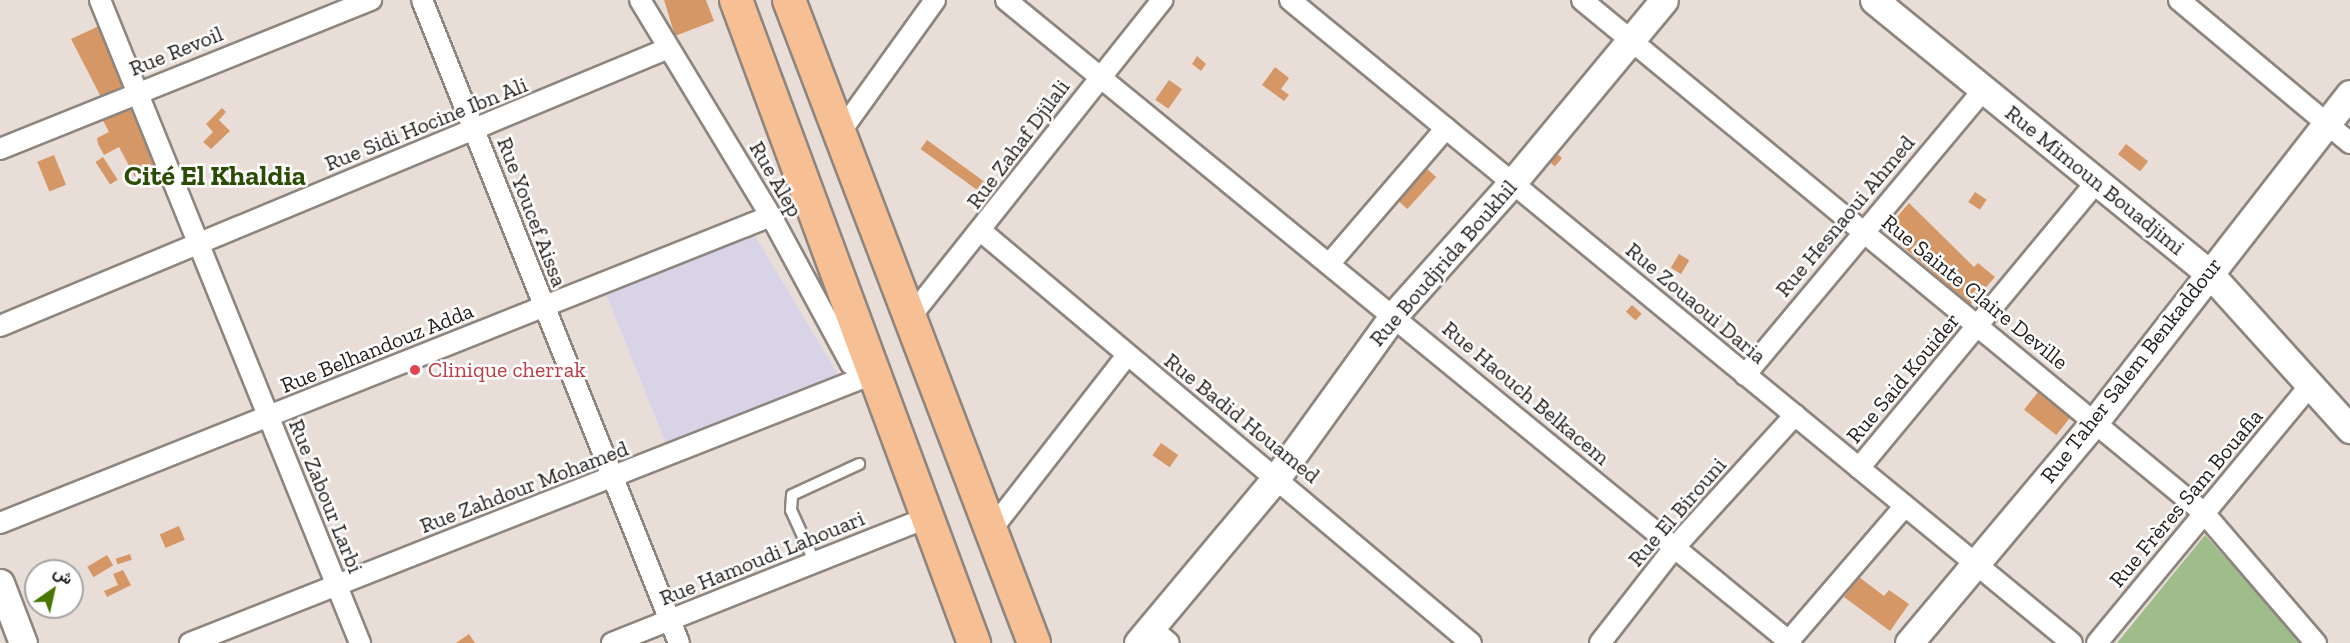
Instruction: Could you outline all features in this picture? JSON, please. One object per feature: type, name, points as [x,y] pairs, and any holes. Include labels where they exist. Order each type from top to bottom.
[{"type":"main road","points":[[736,0],[974,643]]},
{"type":"main road","points":[[789,0],[841,130],[1034,643]]},
{"type":"street","name":"Rue Zabour Larbi","points":[[100,0],[360,643]]},
{"type":"street","name":"Rue Revoil","points":[[0,149],[137,92],[371,0]]},
{"type":"street","name":"Rue Youcef Aissa","points":[[422,0],[679,643]]},
{"type":"street","name":"Rue Alep","points":[[640,0],[771,216],[851,364],[875,373]]},
{"type":"street","points":[[841,130],[935,0]]},
{"type":"street","name":"Rue Haouch Belkacem","points":[[1005,0],[1394,315],[1789,642]]},
{"type":"street","name":"Rue Zahaf Djilali","points":[[911,316],[981,231],[1100,75],[1162,0]]},
{"type":"street","name":"Rue Zouaoui Daria","points":[[1290,0],[2072,643]]},
{"type":"street","name":"Rue Sainte Claire Deville","points":[[1582,0],[1862,232],[2096,420],[2204,513],[2315,642]]},
{"type":"street","name":"Rue Boudjrida Boukhil","points":[[1152,638],[1277,477],[1394,315],[1513,183],[1664,0]]},
{"type":"street","name":"Rue Mimoun Bouadjimi","points":[[1874,0],[1983,90],[2098,180],[2208,272],[2350,429]]},
{"type":"street","points":[[2179,0],[2328,121],[2350,143]]},
{"type":"street","name":"Rue Sidi Hocine Ibn Ali","points":[[0,326],[198,243],[474,132],[669,48]]},
{"type":"street","name":"Rue Hesnaoui Ahmed","points":[[1745,375],[1862,232],[1983,90]]},
{"type":"street","name":"Rue Taher Salem Benkaddour","points":[[1909,643],[2096,420],[2208,272],[2350,94]]},
{"type":"street","points":[[1330,263],[1446,128]]},
{"type":"street","name":"Rue Said Kouider","points":[[1859,468],[2098,180]]},
{"type":"street","name":"Rue Belhandouz Adda","points":[[0,524],[771,216]]},
{"type":"street","name":"Rue Badid Houamed","points":[[981,231],[1127,355],[1277,477],[1471,643]]},
{"type":"street","points":[[991,530],[1127,355]]},
{"type":"street","name":"Rue Zahdour Mohamed","points":[[190,643],[875,373]]},
{"type":"street","name":"Rue Frères Sam Bouafia","points":[[2097,643],[2311,384]]},
{"type":"street","name":"Rue El Birouni","points":[[1600,643],[1674,548],[1795,416]]},
{"type":"street","points":[[1789,642],[1905,506]]},
{"type":"street","name":"Rue Hamoudi Lahouari","points":[[612,643],[929,517]]},
{"type":"street","points":[[0,583],[23,643]]},
{"type":"lane","points":[[815,563],[790,510],[792,495],[859,464]]},
{"type":"shaded area","points":[[751,229],[839,376],[668,449],[606,294]]},
{"type":"green space","points":[[2205,535],[2302,643],[2117,643]]},
{"type":"building","points":[[664,0],[706,0],[714,21],[675,36]]},
{"type":"building","points":[[99,26],[127,82],[121,86],[161,164],[135,177],[119,147],[104,155],[98,144],[97,138],[109,132],[95,105],[103,101],[71,39]]},
{"type":"building","points":[[1197,56],[1206,64],[1201,71],[1192,64]]},
{"type":"building","points":[[1275,67],[1289,78],[1281,89],[1289,95],[1284,101],[1262,85]]},
{"type":"building","points":[[1169,80],[1182,89],[1168,109],[1155,100]]},
{"type":"building","points":[[222,108],[226,112],[219,120],[230,131],[211,149],[203,142],[213,132],[206,124]]},
{"type":"building","points":[[927,140],[993,188],[987,197],[921,149]]},
{"type":"building","points":[[2126,144],[2148,161],[2140,171],[2118,154]]},
{"type":"building","points":[[1547,145],[1562,158],[1555,166],[1540,153]]},
{"type":"building","points":[[54,155],[66,185],[49,191],[37,162]]},
{"type":"building","points":[[103,157],[118,180],[110,185],[95,162]]},
{"type":"building","points":[[1425,167],[1436,177],[1407,209],[1396,199]]},
{"type":"building","points":[[1975,192],[1987,200],[1980,210],[1968,202]]},
{"type":"building","points":[[1909,203],[1974,267],[1978,263],[1995,277],[1970,305],[1885,231]]},
{"type":"building","points":[[1679,254],[1689,260],[1681,274],[1671,268]]},
{"type":"building","points":[[1632,305],[1642,314],[1636,320],[1626,312]]},
{"type":"building","points":[[2045,383],[2077,408],[2056,435],[2024,410]]},
{"type":"building","points":[[1161,443],[1178,455],[1170,467],[1152,455]]},
{"type":"building","points":[[179,526],[185,540],[166,548],[160,534]]},
{"type":"building","points":[[130,554],[132,560],[118,564],[116,559]]},
{"type":"building","points":[[107,555],[113,565],[93,577],[87,567]]},
{"type":"building","points":[[123,570],[131,585],[107,597],[104,591],[118,585],[113,574]]},
{"type":"building","points":[[1859,577],[1884,596],[1889,590],[1909,604],[1890,631],[1844,597]]},
{"type":"building","points":[[469,634],[475,643],[456,643]]},
{"type":"place","name":"Clinique cherrak","points":[[415,370]]},
{"type":"district","name":"Cité El Khaldia","points":[[215,176]]}]
